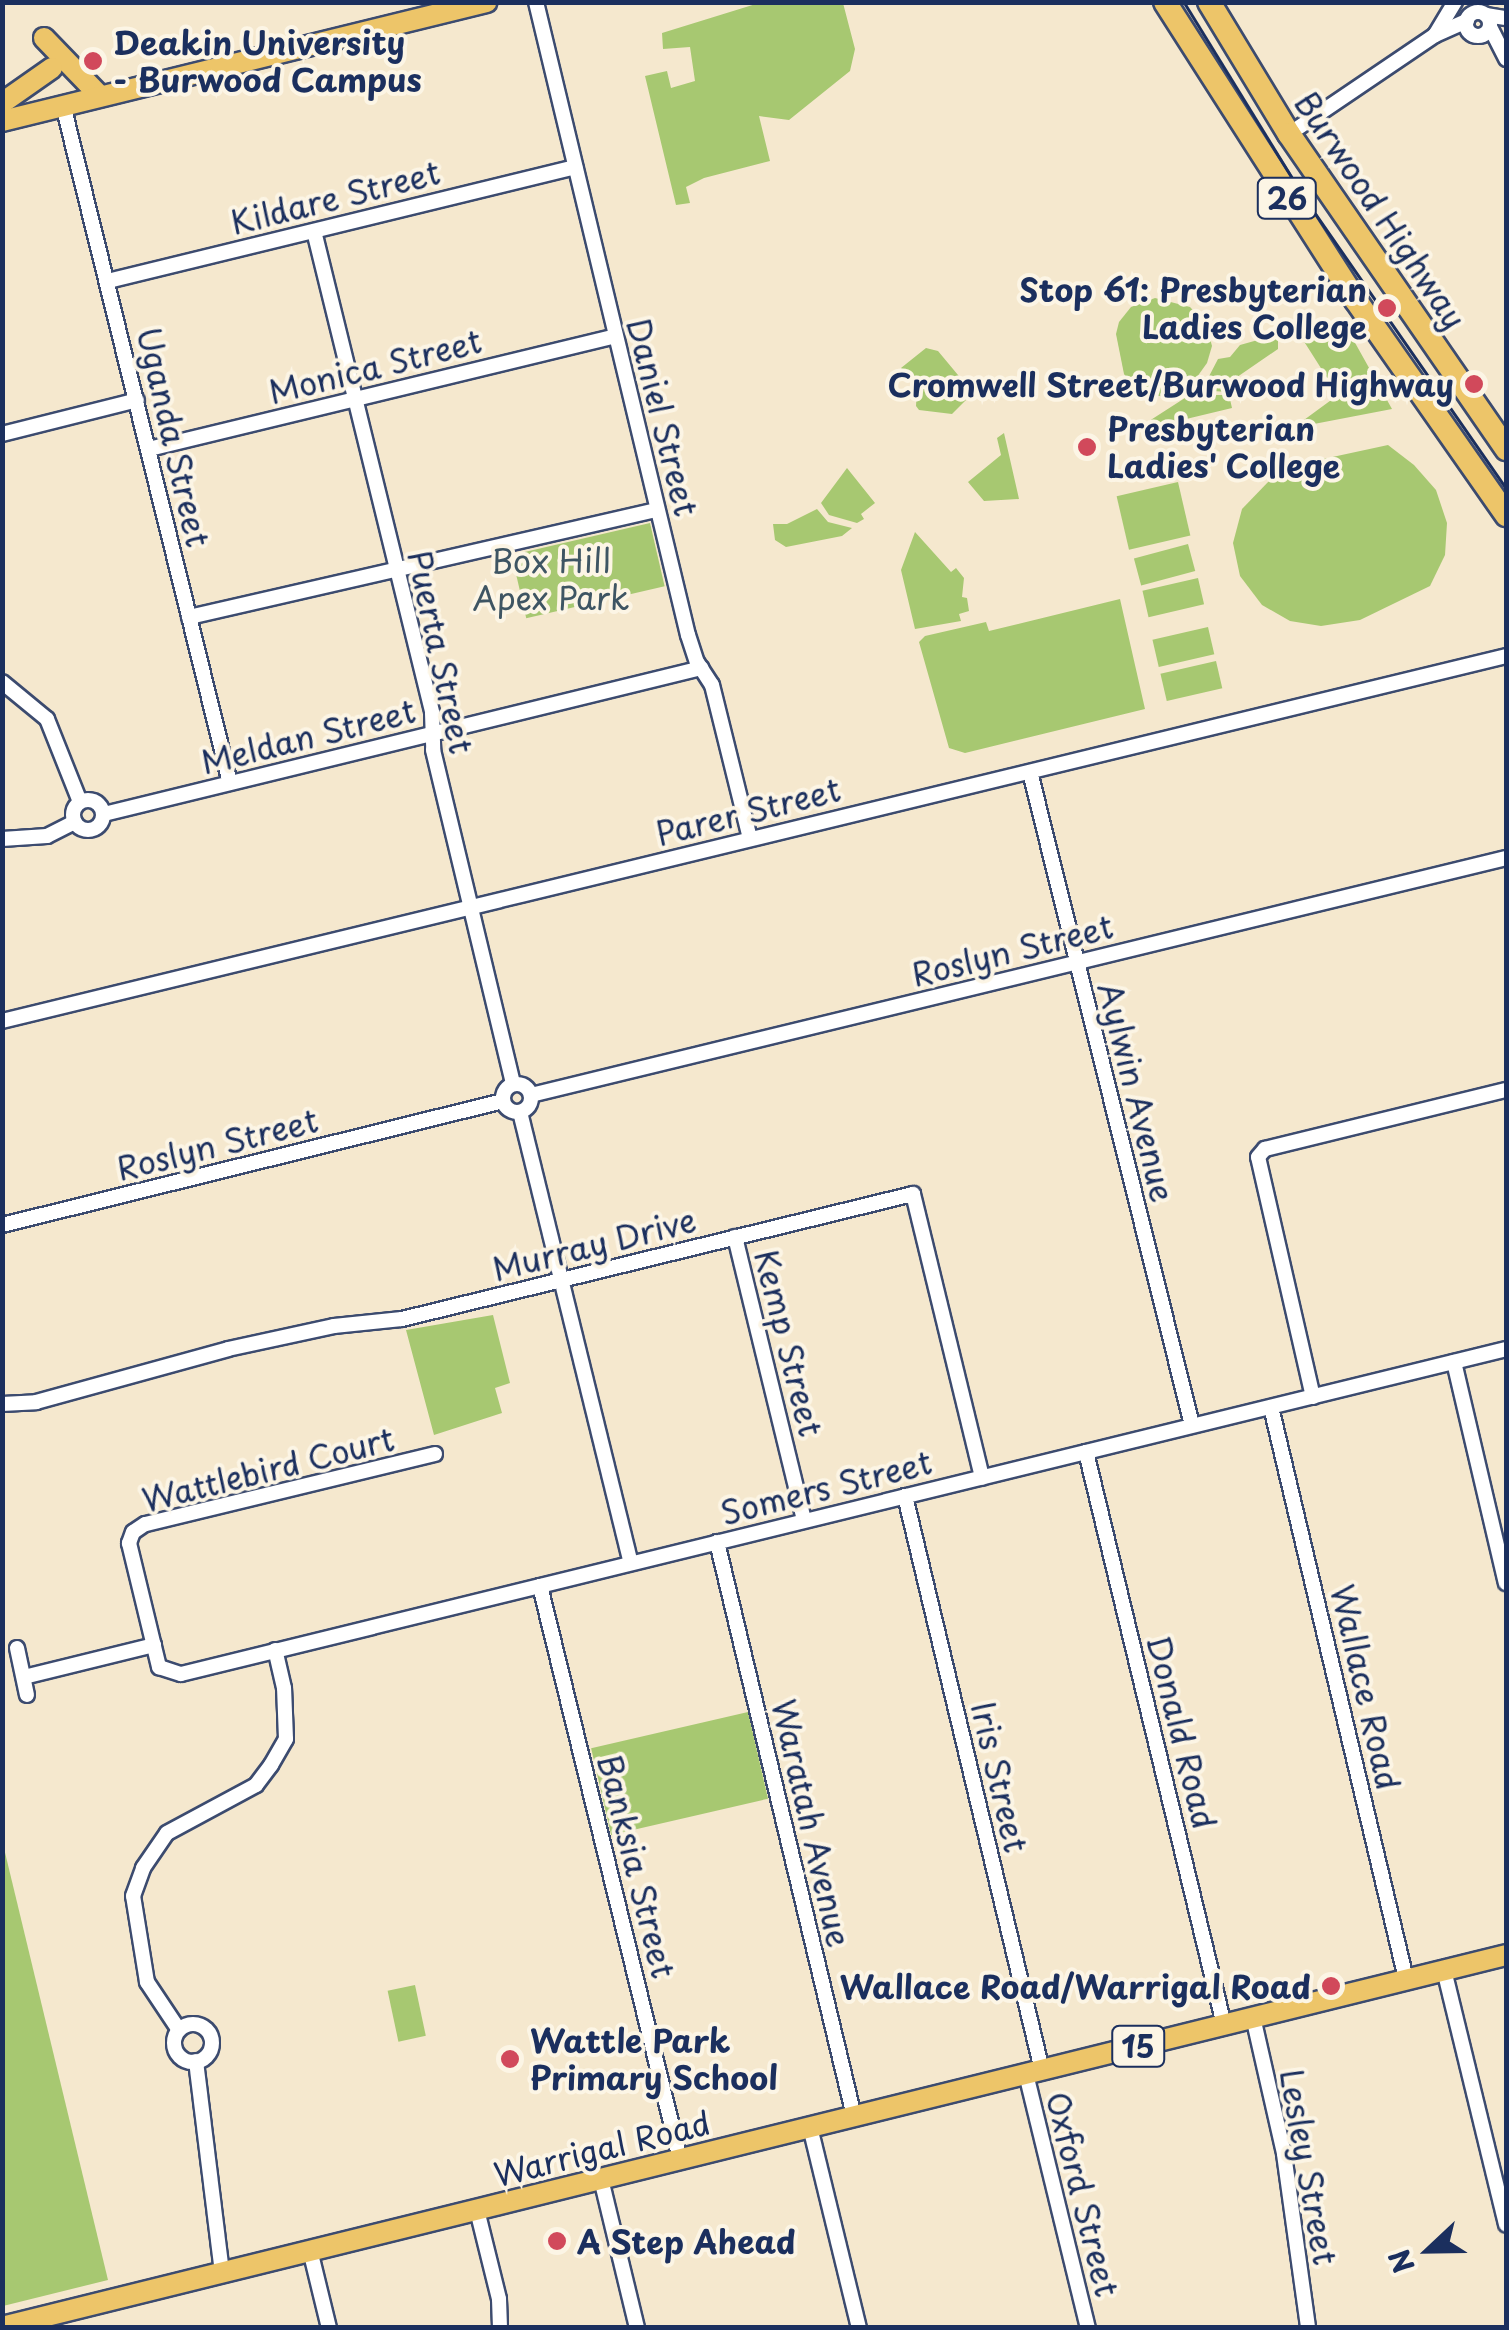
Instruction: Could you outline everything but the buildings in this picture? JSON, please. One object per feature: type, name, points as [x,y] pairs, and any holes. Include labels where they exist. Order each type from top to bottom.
[{"type":"highway","name":"26","points":[[1165,2],[1355,299],[1506,515]]},
{"type":"highway","name":"Burwood Highway","points":[[1210,2],[1289,134],[1506,449]]},
{"type":"main road","points":[[2,121],[486,2]]},
{"type":"main road","points":[[44,38],[100,96]]},
{"type":"main road","points":[[2,104],[52,68]]},
{"type":"main road","name":"Warrigal Road","points":[[2,2327],[1506,1955]]},
{"type":"street","name":"Daniel Street","points":[[536,2],[657,510],[700,668],[712,684],[750,838]]},
{"type":"street","points":[[1434,36],[1455,2]]},
{"type":"street","points":[[1289,134],[1434,36],[1479,20],[1506,18]]},
{"type":"street","points":[[1479,20],[1506,57]]},
{"type":"street","points":[[1506,37],[1506,57]]},
{"type":"street","name":"Uganda Street","points":[[63,105],[230,783]]},
{"type":"street","name":"Kildare Street","points":[[108,281],[575,167]]},
{"type":"street","name":"Puerta Street","points":[[314,231],[432,713],[433,734],[470,906],[512,1084]]},
{"type":"street","name":"Monica Street","points":[[149,449],[615,336]]},
{"type":"street","points":[[2,434],[137,400]]},
{"type":"street","points":[[189,616],[657,510]]},
{"type":"street","name":"Parer Street","points":[[2,1021],[1506,656]]},
{"type":"street","name":"Meldan Street","points":[[104,814],[700,668]]},
{"type":"street","points":[[2,682],[47,720],[80,802]]},
{"type":"street","name":"Aylwin Avenue","points":[[1030,772],[1192,1426]]},
{"type":"street","points":[[80,802],[95,802],[104,814],[101,824],[92,830],[82,829],[75,822],[73,813],[80,802]]},
{"type":"street","points":[[2,839],[46,836],[75,822]]},
{"type":"street","name":"Roslyn Street","points":[[531,1095],[1506,858]]},
{"type":"street","points":[[512,1084],[526,1087],[531,1095],[530,1104],[520,1112],[508,1108],[504,1101],[506,1089],[512,1084]]},
{"type":"street","points":[[1313,1396],[1258,1156],[1265,1149],[1506,1090]]},
{"type":"street","name":"Roslyn Street","points":[[2,1225],[504,1101]]},
{"type":"street","points":[[520,1112],[632,1563]]},
{"type":"street","name":"Murray Drive","points":[[2,1404],[36,1402],[228,1348],[334,1326],[402,1319],[912,1194],[982,1478]]},
{"type":"street","name":"Kemp Street","points":[[735,1238],[804,1520]]},
{"type":"street","name":"Somers Street","points":[[160,1667],[181,1674],[1506,1349]]},
{"type":"street","points":[[1454,1362],[1506,1583]]},
{"type":"street","name":"Wallace Road","points":[[1271,1406],[1406,1979]]},
{"type":"street","name":"Donald Road","points":[[1086,1452],[1224,2024]]},
{"type":"street","name":"Wattlebird Court","points":[[160,1667],[129,1543],[133,1532],[145,1524],[435,1454]]},
{"type":"street","name":"Iris Street","points":[[905,1496],[1034,2072]]},
{"type":"street","name":"Waratah Avenue","points":[[717,1542],[854,2116]]},
{"type":"street","name":"Banksia Street","points":[[540,1586],[680,2160]]},
{"type":"street","points":[[24,1677],[154,1645]]},
{"type":"street","points":[[17,1648],[27,1695]]},
{"type":"street","points":[[178,2030],[147,1982],[132,1896],[143,1868],[167,1833],[256,1785],[271,1765],[286,1739],[284,1688],[276,1650]]},
{"type":"street","points":[[1444,1970],[1506,2225]]},
{"type":"street","name":"Lesley Street","points":[[1253,2017],[1284,2154],[1308,2328]]},
{"type":"street","points":[[193,2024],[208,2031],[210,2050],[196,2061],[185,2060],[176,2052],[174,2040],[178,2030],[193,2024]]},
{"type":"street","points":[[196,2061],[222,2272]]},
{"type":"street","name":"Oxford Street","points":[[1034,2072],[1088,2328]]},
{"type":"street","points":[[810,2126],[859,2328]]},
{"type":"street","points":[[602,2179],[637,2328]]},
{"type":"street","points":[[477,2210],[499,2298],[500,2328]]},
{"type":"street","points":[[310,2250],[329,2328]]},
{"type":"green space","points":[[759,3],[843,3],[855,49],[850,71],[789,120],[759,116],[770,161],[704,178],[686,187],[690,203],[676,205],[645,76],[667,71],[671,88],[695,81],[690,47],[663,49],[662,33]]},
{"type":"green space","points":[[1155,298],[1190,307],[1206,324],[1212,346],[1207,363],[1192,384],[1172,398],[1147,394],[1131,384],[1124,374],[1116,334],[1119,322],[1131,307]]},
{"type":"green space","points":[[1294,330],[1278,341],[1278,349],[1227,384],[1228,392],[1213,391],[1205,384],[1218,359],[1230,357],[1240,345]]},
{"type":"green space","points":[[1298,332],[1321,337],[1349,332],[1392,409],[1293,428],[1338,395]]},
{"type":"green space","points":[[926,348],[938,351],[973,393],[952,414],[919,410],[917,389],[901,368]]},
{"type":"green space","points":[[1202,387],[1214,395],[1229,395],[1232,408],[1132,432]]},
{"type":"green space","points":[[1004,433],[1019,499],[984,501],[968,482],[1001,455],[997,438]]},
{"type":"green space","points":[[1388,445],[1414,465],[1436,490],[1447,523],[1445,555],[1430,586],[1360,620],[1321,626],[1290,621],[1262,605],[1240,576],[1233,543],[1242,509],[1270,480],[1300,464]]},
{"type":"green space","points":[[847,468],[875,503],[861,514],[864,519],[857,523],[829,515],[821,503]]},
{"type":"green space","points":[[1178,482],[1190,536],[1129,550],[1117,496]]},
{"type":"green space","points":[[817,509],[828,522],[852,528],[842,536],[786,547],[775,540],[773,524],[787,524]]},
{"type":"green space","name":"Box Hill Apex Park","points":[[650,523],[665,586],[526,618],[512,555]]},
{"type":"green space","points":[[915,532],[951,572],[956,568],[964,578],[962,597],[967,598],[969,611],[959,614],[961,621],[915,629],[901,570]]},
{"type":"green space","points":[[1188,544],[1195,571],[1141,586],[1134,558]]},
{"type":"green space","points":[[1198,578],[1204,604],[1149,617],[1142,591]]},
{"type":"green space","points":[[1120,599],[1145,709],[965,753],[949,748],[919,642],[925,636],[986,622],[989,631]]},
{"type":"green space","points":[[1208,627],[1214,654],[1159,667],[1152,640]]},
{"type":"green space","points":[[1216,661],[1222,688],[1167,701],[1160,674]]},
{"type":"green space","points":[[493,1315],[510,1383],[495,1388],[502,1413],[434,1435],[406,1330]]},
{"type":"green space","points":[[748,1712],[768,1799],[611,1835],[591,1748]]},
{"type":"green space","points":[[2,1840],[108,2280],[3,2306],[2,2306]]},
{"type":"green space","points":[[415,1985],[426,2036],[398,2042],[388,1991]]},
{"type":"tram line","points":[[1184,2],[1306,200],[1506,488]]},
{"type":"place","name":"Deakin University - Burwood Campus","points":[[93,61]]},
{"type":"place","name":"Stop 61: Presbyterian Ladies College","points":[[1387,308]]},
{"type":"place","name":"Cromwell Street/Burwood Highway","points":[[1474,384]]},
{"type":"place","name":"Presbyterian Ladies' College","points":[[1087,447]]},
{"type":"place","name":"Wallace Road/Warrigal Road","points":[[1331,1986]]},
{"type":"place","name":"Wattle Park Primary School","points":[[510,2059]]},
{"type":"place","name":"A Step Ahead","points":[[557,2241]]}]
